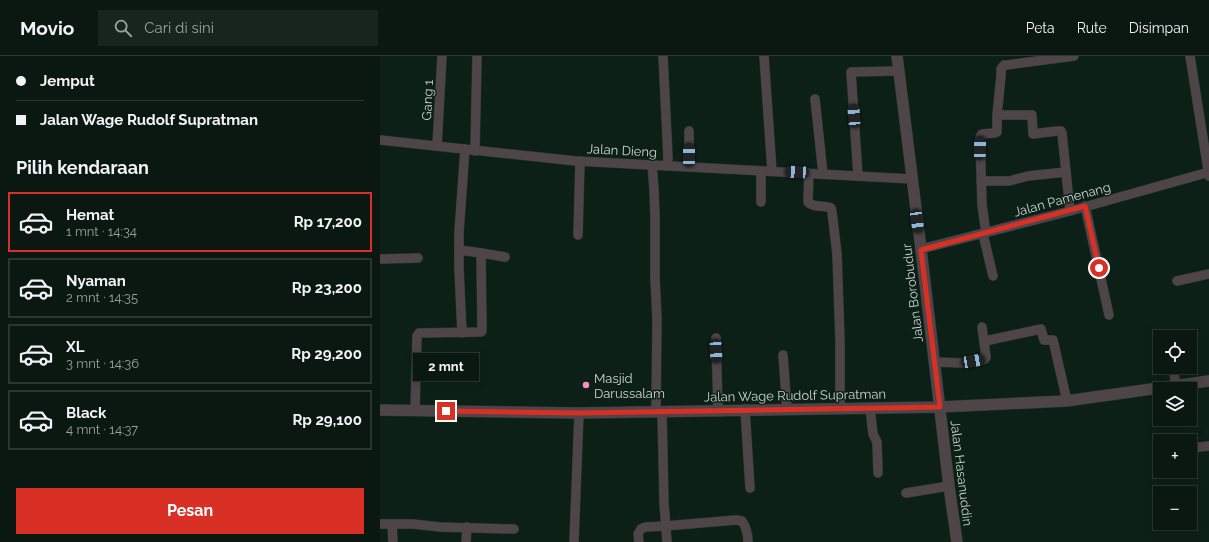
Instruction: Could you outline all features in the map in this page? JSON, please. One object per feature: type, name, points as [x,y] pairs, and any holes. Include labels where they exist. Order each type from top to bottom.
[{"type":"street","name":"Gang 1","points":[[437,146],[442,56]]},
{"type":"street","points":[[475,151],[477,56]]},
{"type":"street","points":[[663,56],[668,159],[666,166]]},
{"type":"street","points":[[764,56],[772,171]]},
{"type":"street","name":"Jalan Borobudur","points":[[897,56],[940,407]]},
{"type":"street","points":[[993,276],[985,233],[982,205],[980,137],[982,134],[997,132],[997,115],[1001,76],[1000,69],[1007,65],[1040,58],[1074,56]]},
{"type":"street","points":[[1190,56],[1209,176]]},
{"type":"street","points":[[858,176],[850,72],[898,71]]},
{"type":"street","points":[[815,99],[823,174]]},
{"type":"street","points":[[997,115],[1032,115],[1032,132],[1034,134],[1062,133],[1070,210]]},
{"type":"street","points":[[689,131],[689,167]]},
{"type":"street","name":"Jalan Dieng","points":[[380,140],[580,161],[912,179]]},
{"type":"street","points":[[462,333],[458,232],[465,149]]},
{"type":"street","points":[[578,235],[580,161]]},
{"type":"street","points":[[652,165],[655,216],[659,411],[667,542]]},
{"type":"street","points":[[761,171],[762,202]]},
{"type":"street","points":[[981,181],[1009,181],[1028,176],[1066,172]]},
{"type":"street","name":"Jalan Pamenang","points":[[921,250],[1209,172]]},
{"type":"street","points":[[809,173],[808,202],[812,206],[826,206],[831,208],[832,212],[837,254],[840,341],[840,408]]},
{"type":"street","points":[[1085,206],[1109,315]]},
{"type":"street","points":[[459,250],[505,257]]},
{"type":"street","points":[[414,410],[417,336],[419,333],[462,333],[482,331],[481,253]]},
{"type":"street","points":[[380,259],[418,258]]},
{"type":"street","points":[[1177,281],[1209,274]]},
{"type":"street","points":[[935,362],[960,363],[985,359],[985,341],[982,327]]},
{"type":"street","points":[[985,341],[1041,329],[1044,340],[1053,340],[1066,401]]},
{"type":"street","points":[[716,338],[718,410]]},
{"type":"street","points":[[783,354],[787,409]]},
{"type":"street","name":"Jalan Wage Rudolf Supratman","points":[[1197,383],[1209,381]]},
{"type":"street","name":"Jalan Wage Rudolf Supratman","points":[[380,410],[579,413],[745,409],[940,407],[1066,401],[1153,389]]},
{"type":"street","name":"Jalan Hasanuddin","points":[[940,407],[957,542]]},
{"type":"street","points":[[870,408],[873,434],[877,442],[878,473]]},
{"type":"street","points":[[745,409],[750,488]]},
{"type":"street","points":[[574,542],[579,413]]},
{"type":"street","points":[[1197,447],[1209,446]]},
{"type":"street","points":[[906,493],[949,486]]},
{"type":"street","points":[[639,542],[638,534],[641,529],[645,527],[665,523],[736,520],[742,521],[746,529],[748,542]]},
{"type":"street","points":[[380,524],[413,524],[514,529]]},
{"type":"street","points":[[392,525],[393,542]]},
{"type":"street","points":[[466,542],[467,527]]},
{"type":"place","name":"Masjid Darussalam","points":[[586,385]]},
{"type":"route","points":[[446,411],[579,413],[622,411],[940,407],[921,250],[1085,206],[1099,268]]}]
